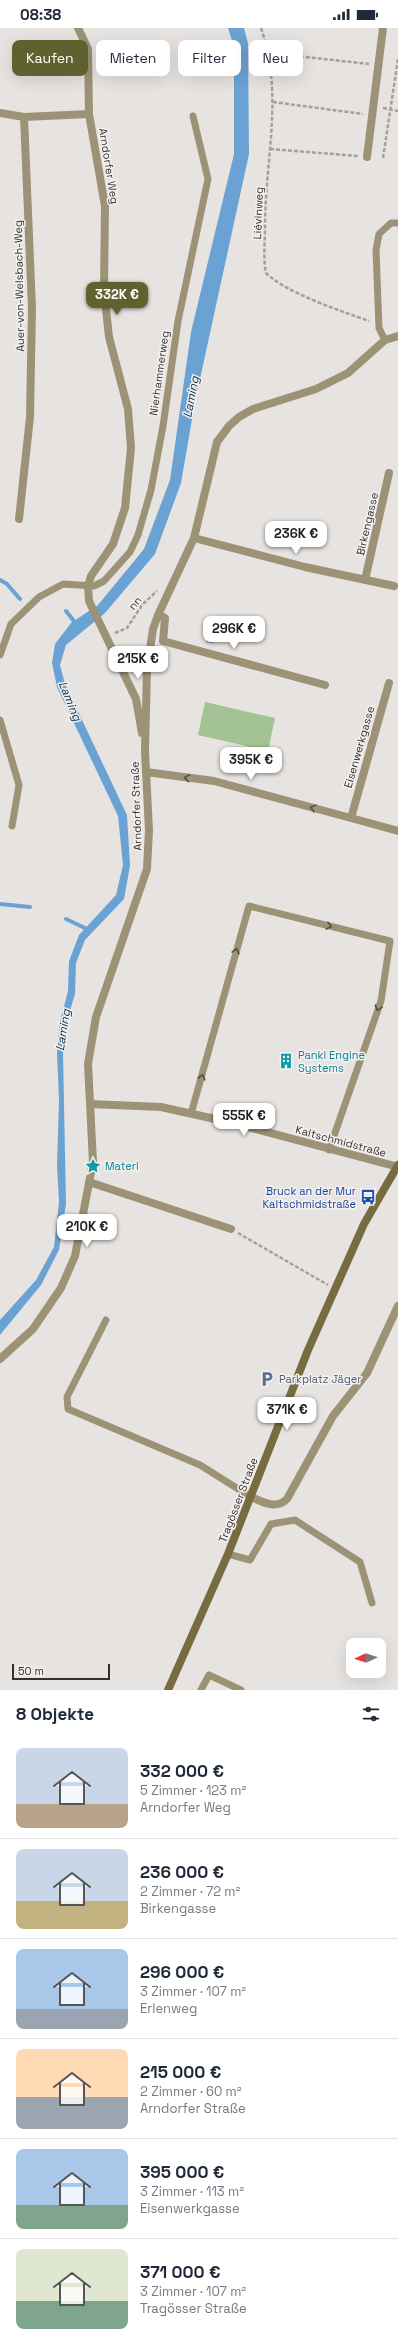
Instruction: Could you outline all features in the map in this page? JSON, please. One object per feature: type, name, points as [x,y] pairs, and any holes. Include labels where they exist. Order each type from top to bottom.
[{"type":"main road","name":"Tragösser Straße","points":[[168,1690],[228,1554],[308,1350],[336,1290],[364,1224],[398,1166]]},
{"type":"street","name":"Arndorfer Weg","points":[[78,28],[88,49],[89,114],[105,206],[104,291],[109,337],[128,409],[131,448],[125,508],[113,544],[91,576],[88,586],[89,601],[136,699],[145,751]]},
{"type":"street","points":[[367,157],[383,28]]},
{"type":"street","points":[[0,113],[24,117],[89,114]]},
{"type":"street","name":"Auer-von-Welsbach-Weg","points":[[19,520],[30,417],[32,316],[24,117]]},
{"type":"street","name":"Arndorfer Straße","points":[[0,1359],[33,1329],[61,1288],[75,1256],[93,1162],[88,1064],[96,1017],[147,869],[149,830],[145,751],[147,669],[153,629],[194,538],[217,442],[229,426],[253,409],[316,389],[348,373],[385,340],[398,336]]},
{"type":"street","name":"Birkengasse","points":[[365,580],[389,473]]},
{"type":"street","points":[[194,538],[305,567],[394,586]]},
{"type":"street","points":[[158,615],[166,618],[163,641],[325,684]]},
{"type":"street","name":"Eisenwerkgasse","points":[[351,818],[389,683]]},
{"type":"street","points":[[146,772],[214,781],[398,831]]},
{"type":"street","name":"Kaltschmidstraße","points":[[90,1104],[161,1107],[398,1166]]},
{"type":"street","points":[[89,1182],[231,1229]]},
{"type":"street","points":[[251,1497],[272,1505],[282,1504],[287,1499],[333,1416],[367,1373],[398,1306]]},
{"type":"lane","name":"Nierhammerweg","points":[[88,586],[94,586],[104,581],[130,552],[138,535],[152,490],[178,321],[208,179],[193,116]]},
{"type":"lane","points":[[385,340],[379,328],[376,250],[379,234],[391,223],[398,224]]},
{"type":"lane","points":[[0,655],[12,624],[39,597],[63,584],[88,586]]},
{"type":"lane","points":[[0,720],[19,785],[12,826]]},
{"type":"lane","points":[[191,1114],[249,906],[390,941],[381,1001],[329,1150]]},
{"type":"lane","points":[[106,1320],[67,1397],[68,1409],[200,1466],[251,1497]]},
{"type":"lane","points":[[228,1554],[250,1560],[271,1524],[295,1520],[360,1562],[372,1603]]},
{"type":"lane","points":[[201,1690],[209,1675],[241,1690]]},
{"type":"path","name":"Liévinweg","points":[[261,28],[265,40]]},
{"type":"path","points":[[303,57],[379,65]]},
{"type":"path","points":[[383,158],[398,60]]},
{"type":"path","name":"Liévinweg","points":[[271,76],[273,102],[265,201],[266,273],[273,280],[287,287],[369,321],[379,328]]},
{"type":"path","points":[[273,102],[372,115]]},
{"type":"path","points":[[373,106],[398,111]]},
{"type":"path","points":[[270,149],[367,157]]},
{"type":"path","name":"nn","points":[[106,636],[126,628],[142,605],[162,586],[176,577]]},
{"type":"path","points":[[231,1229],[336,1290]]},
{"type":"green space","points":[[205,702],[275,718],[268,751],[198,735]]},
{"type":"water","name":"Laming","points":[[228,28],[244,28],[248,43],[249,154],[195,402],[181,483],[155,554],[105,613],[66,645],[60,665],[65,684],[127,815],[130,866],[124,899],[85,940],[76,963],[75,994],[66,1024],[63,1053],[66,1204],[59,1250],[41,1285],[0,1335],[0,1320],[36,1280],[54,1247],[59,1202],[57,1166],[59,1100],[57,1053],[60,1022],[68,991],[69,961],[79,935],[116,895],[123,865],[118,816],[57,687],[52,663],[55,644],[71,623],[98,605],[144,549],[170,480],[191,332],[234,154],[234,76],[241,76],[241,40],[232,40]]},
{"type":"water","points":[[211,623],[218,624],[213,643],[206,642]]},
{"type":"waterway","points":[[0,580],[7,584],[20,599]]},
{"type":"waterway","points":[[66,611],[77,625]]},
{"type":"waterway","points":[[0,904],[30,907]]},
{"type":"waterway","points":[[66,919],[89,930]]},
{"type":"place","name":"Pankl Engine Systems","points":[[286,1061]]},
{"type":"place","name":"Materl","points":[[93,1166]]},
{"type":"place","name":"Bruck an der Mur Kaltschmidstraße","points":[[368,1197]]},
{"type":"place","name":"Parkplatz Jäger","points":[[267,1379]]}]
